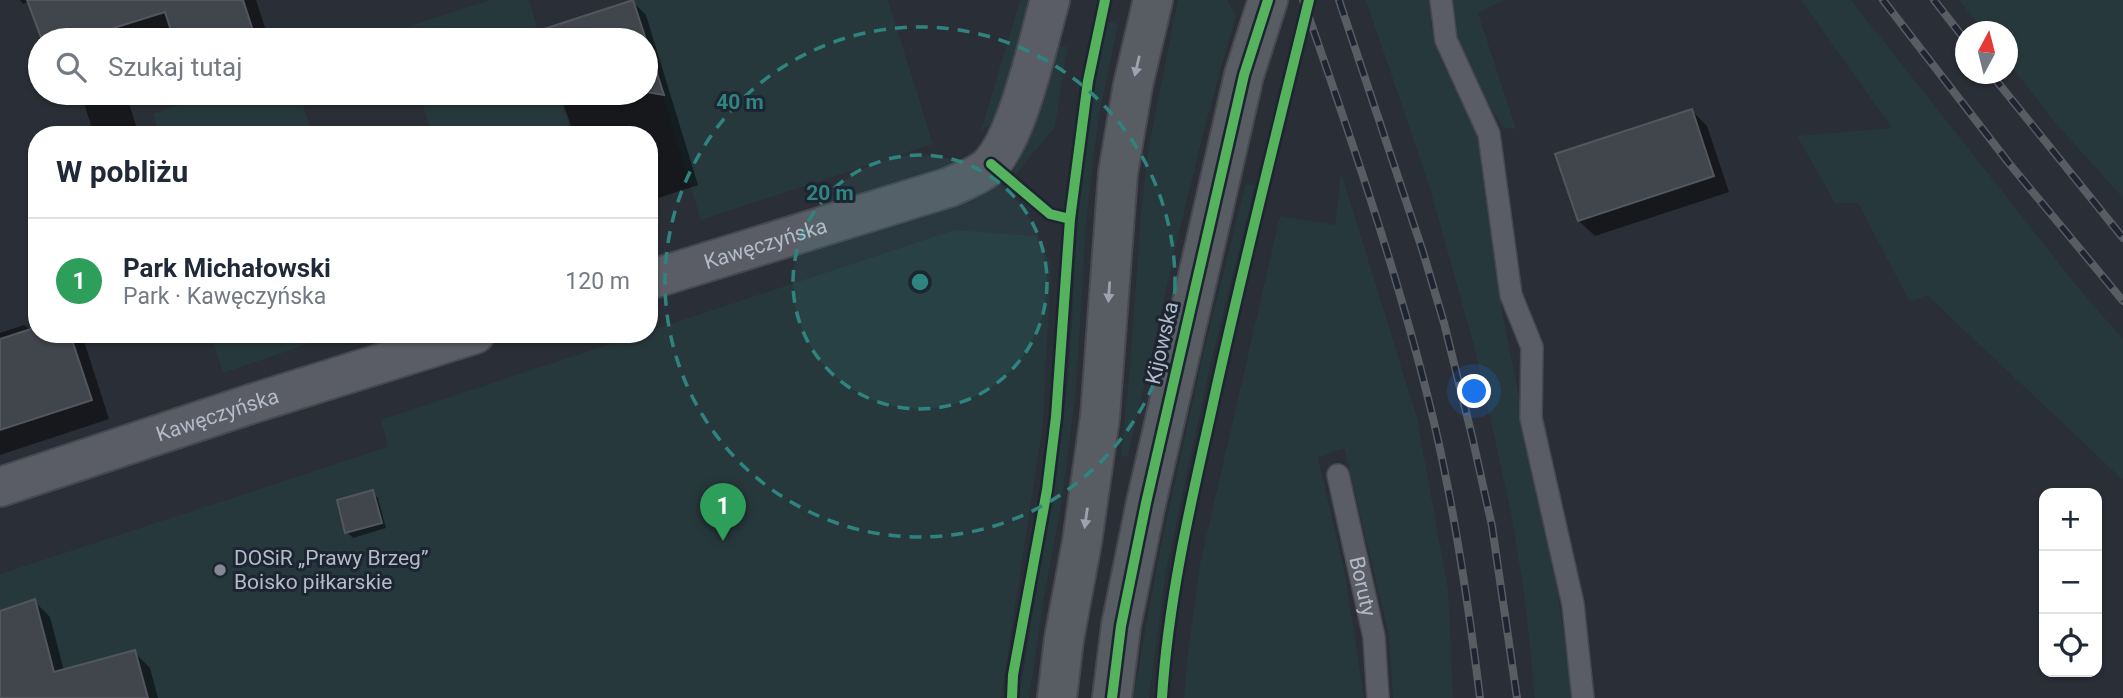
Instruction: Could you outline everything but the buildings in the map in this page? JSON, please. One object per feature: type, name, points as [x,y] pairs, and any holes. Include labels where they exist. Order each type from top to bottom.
[{"type":"street","name":"Kawęczyńska","points":[[658,277],[950,187],[986,169],[1002,152],[1017,113],[1050,0]]},
{"type":"street","points":[[1057,698],[1100,417],[1118,173],[1133,85],[1153,0]]},
{"type":"street","name":"Kijowska","points":[[1112,698],[1121,626],[1152,476],[1244,75],[1268,0]]},
{"type":"street","name":"Kawęczyńska","points":[[0,487],[240,407],[446,343]]},
{"type":"lane","points":[[1441,0],[1446,40],[1489,134],[1511,295],[1532,347],[1531,418],[1573,604],[1583,698]]},
{"type":"lane","name":"Boruty","points":[[1338,475],[1374,637],[1378,698]]},
{"type":"shaded area","points":[[490,0],[529,0],[537,28],[404,28]]},
{"type":"shaded area","points":[[633,0],[888,0],[933,144],[701,220],[658,81],[658,28],[642,28]]},
{"type":"shaded area","points":[[1020,0],[1030,0],[999,108],[989,126],[981,131]]},
{"type":"shaded area","points":[[1178,0],[1227,0],[1236,16],[1192,180],[1128,456],[1121,457],[1149,145]]},
{"type":"shaded area","points":[[1366,0],[1431,0],[1431,25],[1442,62],[1465,101],[1479,133],[1491,209],[1502,311],[1556,582],[1573,698],[1535,698],[1525,599],[1511,513],[1475,350],[1429,185]]},
{"type":"shaded area","points":[[1451,0],[1504,0],[1478,13],[1516,129],[1505,128],[1465,62],[1450,22]]},
{"type":"shaded area","points":[[1801,0],[1851,0],[2080,290],[2123,339],[2123,480],[1927,295],[1910,302],[1858,203],[1835,203],[1797,136],[1892,128]]},
{"type":"shaded area","points":[[1959,0],[2123,0],[2123,198],[2052,119],[2018,75],[2018,21],[1976,21]]},
{"type":"shaded area","points":[[1107,21],[1118,24],[1098,121],[1086,223],[1076,390],[1061,505],[1029,698],[1019,698],[1062,428],[1069,368],[1083,170]]},
{"type":"shaded area","points":[[1054,45],[1067,47],[1055,127],[1016,174],[1013,172],[1023,154]]},
{"type":"shaded area","points":[[179,105],[303,105],[310,126],[156,126],[153,114]]},
{"type":"shaded area","points":[[423,105],[562,105],[569,126],[429,126]]},
{"type":"shaded area","points":[[1341,172],[1417,418],[1448,590],[1453,698],[1393,698],[1389,634],[1344,448],[1318,458],[1345,574],[1364,698],[1184,698],[1200,564],[1280,216],[1335,225]]},
{"type":"shaded area","points":[[1246,184],[1255,185],[1212,357],[1166,571],[1149,698],[1133,698],[1160,550],[1205,346]]},
{"type":"shaded area","points":[[955,230],[1035,236],[1051,262],[1043,424],[1001,698],[0,698],[0,574],[388,447],[381,420],[613,343],[658,343],[658,328]]},
{"type":"shaded area","points":[[214,343],[311,343],[223,373]]},
{"type":"railway","points":[[1303,0],[1375,214],[1423,376],[1456,530],[1480,698]]},
{"type":"railway","points":[[1339,0],[1444,323],[1492,526],[1517,698]]},
{"type":"railway","points":[[1883,0],[2008,162],[2123,301]]},
{"type":"railway","points":[[1934,0],[1955,27]]},
{"type":"railway","points":[[1999,84],[2123,238]]},
{"type":"cycle path","points":[[1012,698],[1013,675],[1047,490],[1056,417],[1070,219],[1088,81],[1105,0]]},
{"type":"cycle path","points":[[1112,698],[1121,626],[1146,503],[1244,75],[1268,0]]},
{"type":"cycle path","points":[[1162,698],[1174,592],[1194,487],[1309,0]]},
{"type":"cycle path","points":[[991,164],[1050,214],[1070,219]]},
{"type":"place","name":"Park Michałowski","points":[[723,541]]},
{"type":"place","name":"DOSiR „Prawy Brzeg” Boisko piłkarskie","points":[[220,570]]}]
